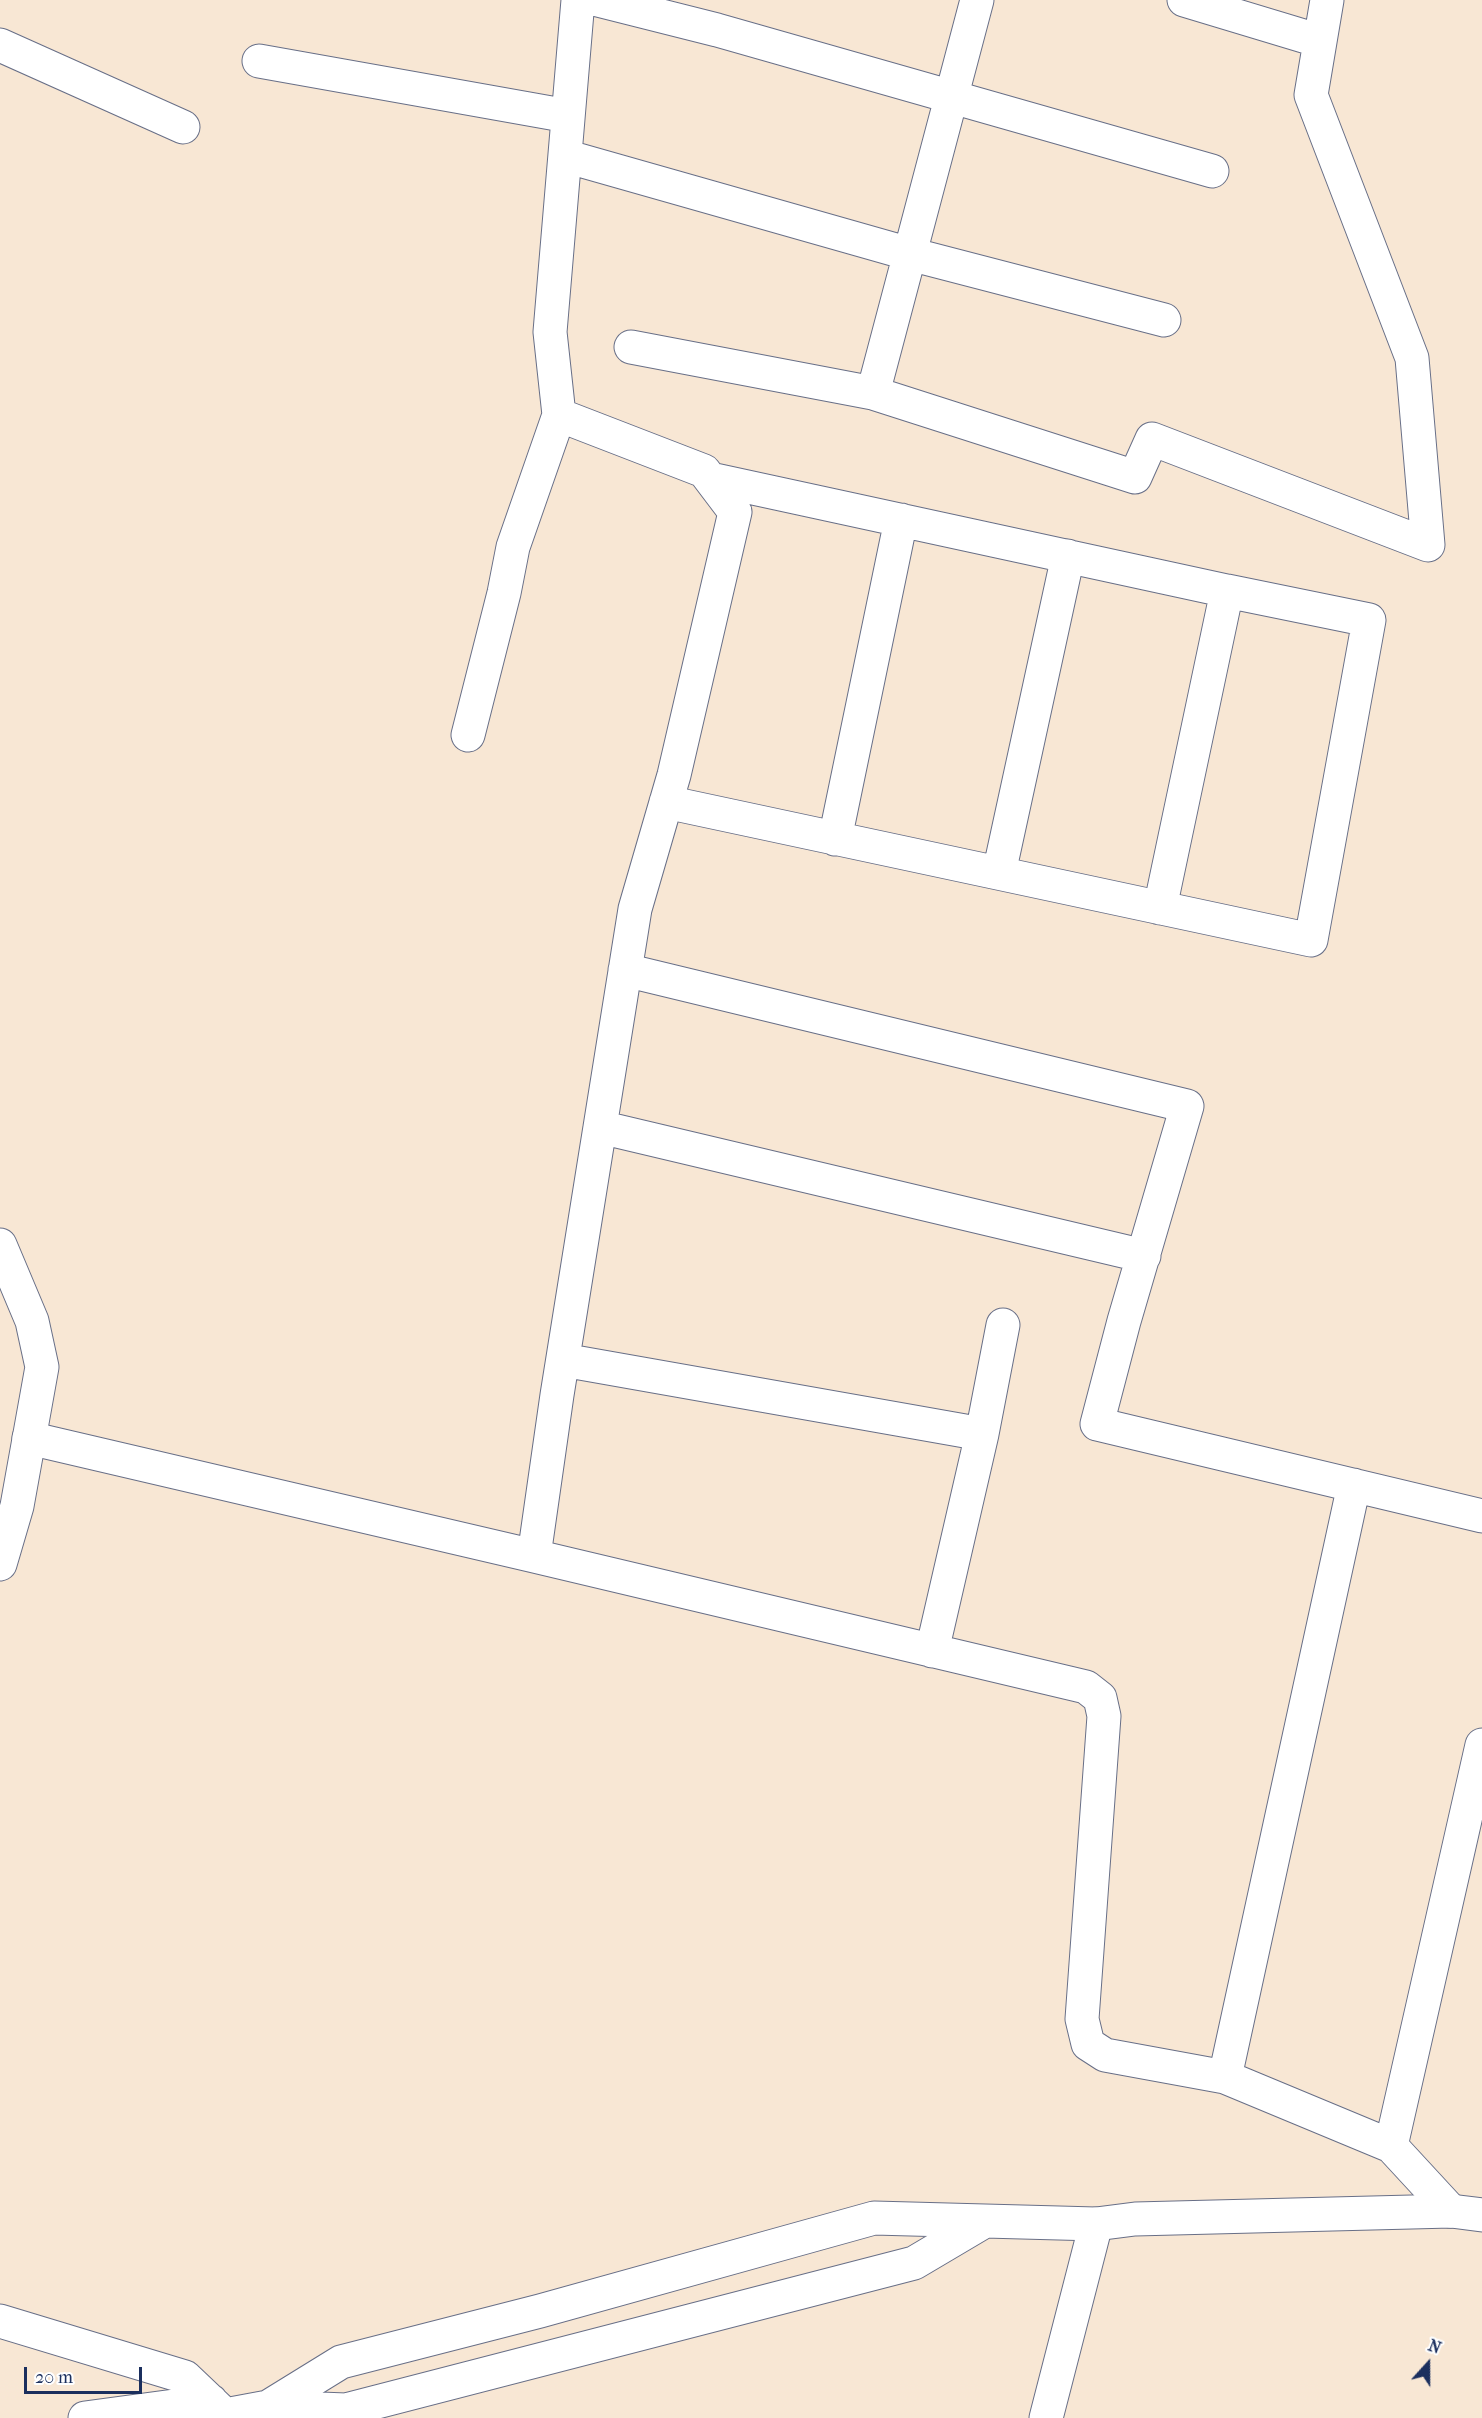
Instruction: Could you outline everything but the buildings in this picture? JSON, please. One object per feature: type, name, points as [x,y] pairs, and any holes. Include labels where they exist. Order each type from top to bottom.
[{"type":"street","points":[[468,735],[504,593],[513,547],[559,416],[550,332],[578,0]]},
{"type":"street","points":[[598,0],[717,30],[1212,171]]},
{"type":"street","points":[[873,393],[977,0]]},
{"type":"street","points":[[1184,0],[1320,41]]},
{"type":"street","points":[[631,347],[873,393],[1135,477],[1152,439],[1428,545],[1412,358],[1311,95],[1328,0]]},
{"type":"street","points":[[0,45],[183,127]]},
{"type":"street","points":[[259,61],[568,116]]},
{"type":"street","points":[[565,156],[910,254],[1164,320]]},
{"type":"street","points":[[534,1556],[635,909],[675,775],[735,512],[704,471],[559,416]]},
{"type":"street","points":[[666,802],[1311,940],[1369,620],[711,480]]},
{"type":"street","points":[[835,839],[901,520]]},
{"type":"street","points":[[999,873],[1068,556]]},
{"type":"street","points":[[1160,908],[1227,591]]},
{"type":"street","points":[[624,970],[1187,1106],[1097,1424],[1482,1516]]},
{"type":"street","points":[[600,1127],[1144,1256]]},
{"type":"street","points":[[0,1245],[32,1321],[42,1367],[17,1506],[0,1564]]},
{"type":"street","points":[[932,1651],[982,1434],[1003,1325]]},
{"type":"street","points":[[563,1360],[982,1434]]},
{"type":"street","points":[[29,1438],[1086,1687],[1100,1698],[1104,1716],[1082,2019],[1088,2044],[1105,2055],[1225,2077],[1391,2145],[1467,2213]]},
{"type":"street","points":[[1225,2077],[1354,1485]]},
{"type":"street","points":[[1391,2145],[1482,1744]]},
{"type":"street","points":[[268,2407],[340,2362],[540,2311],[874,2218],[1096,2224],[1135,2219],[1467,2213]]},
{"type":"street","points":[[85,2418],[220,2412],[268,2407],[346,2410],[914,2263],[985,2221]]},
{"type":"street","points":[[1046,2418],[1096,2224]]},
{"type":"street","points":[[0,2321],[185,2377],[220,2412]]}]
